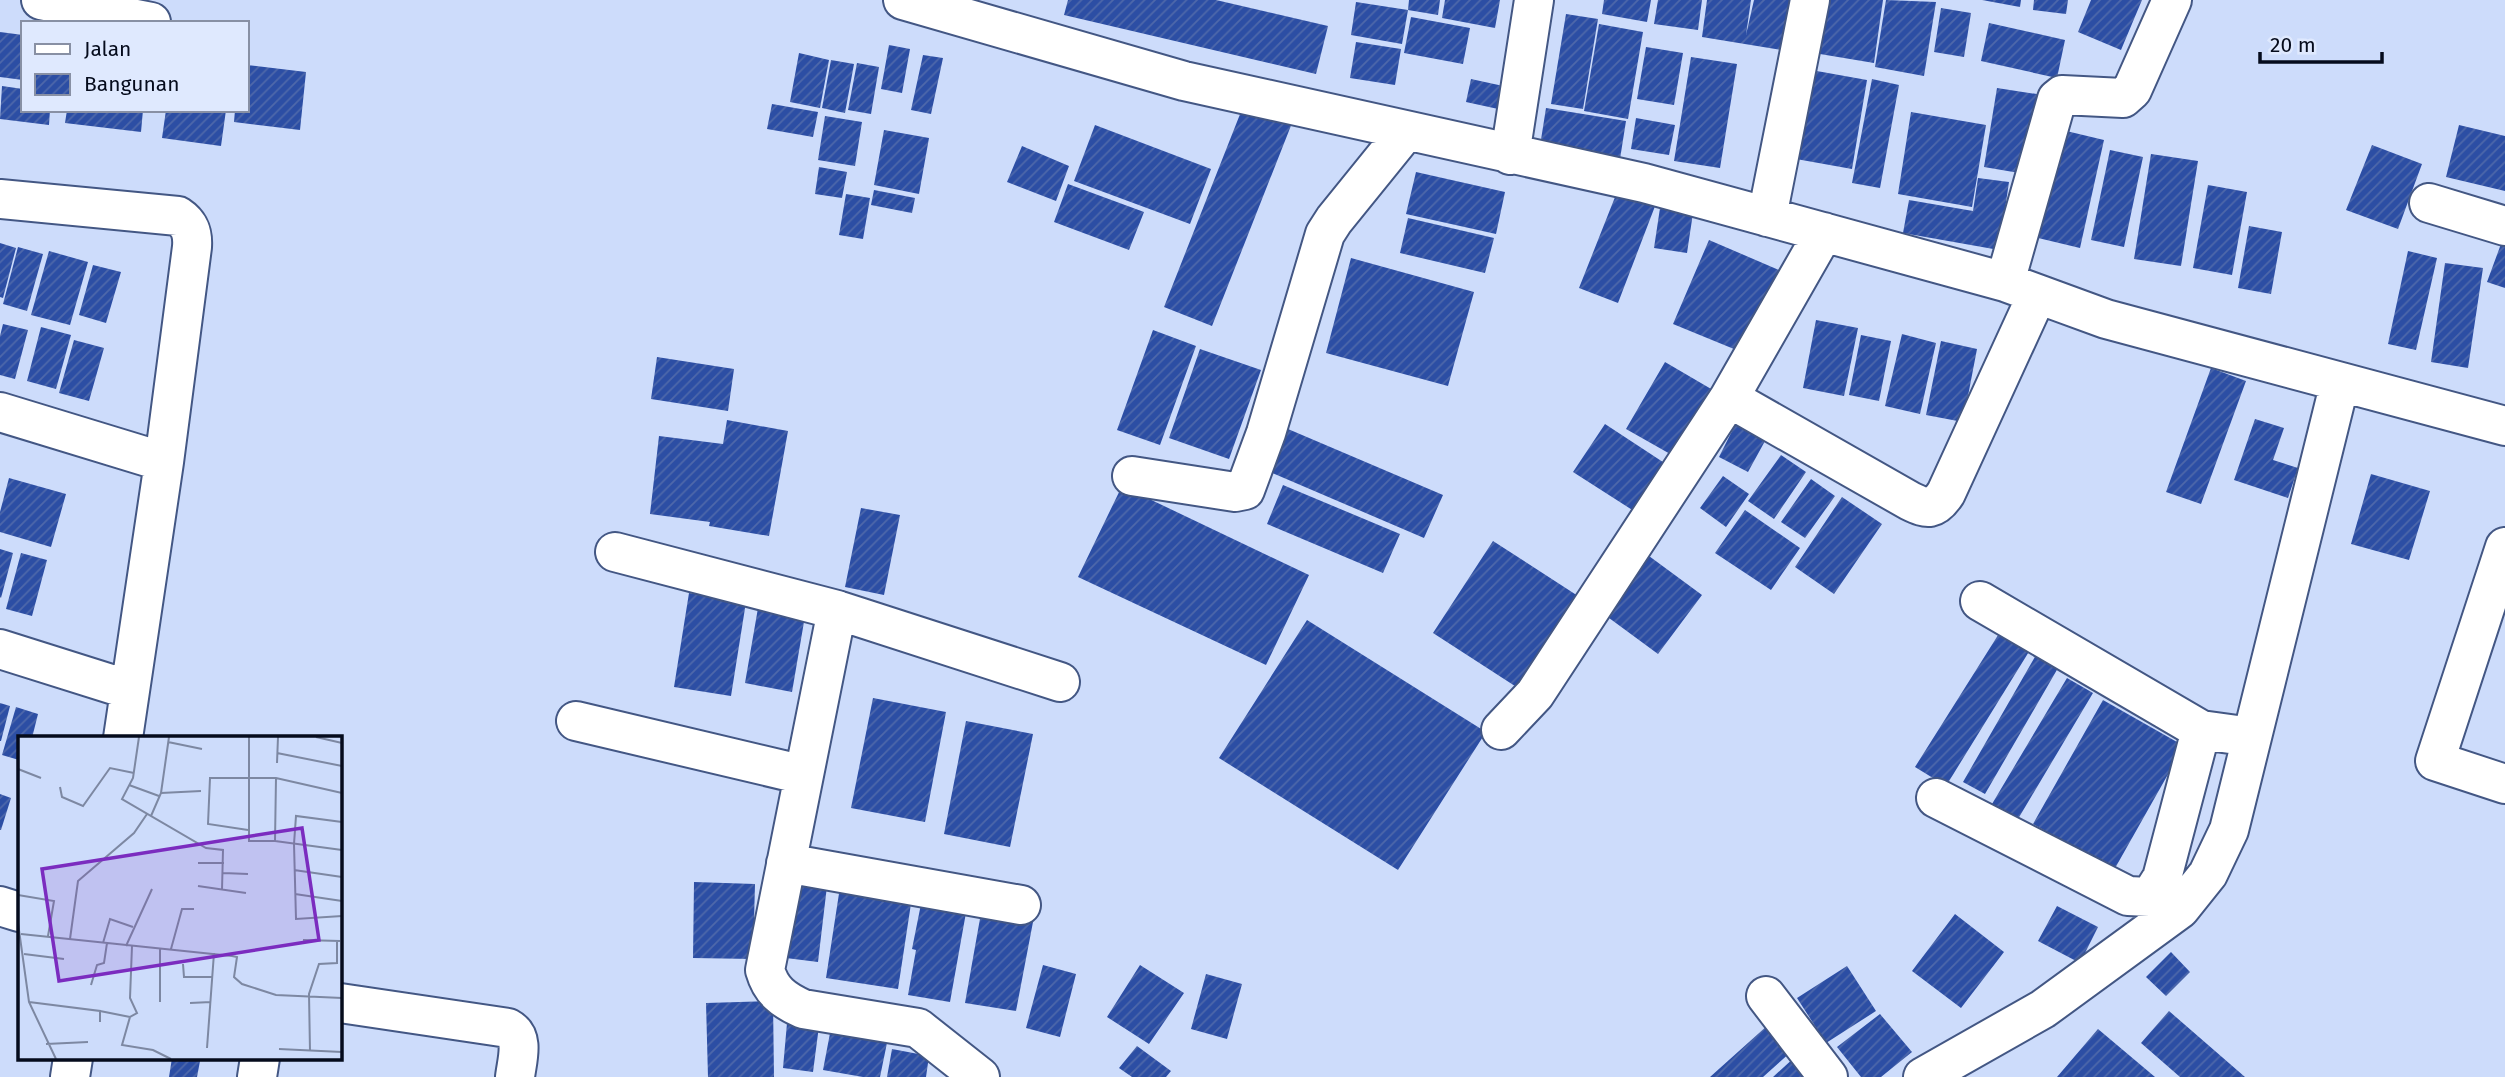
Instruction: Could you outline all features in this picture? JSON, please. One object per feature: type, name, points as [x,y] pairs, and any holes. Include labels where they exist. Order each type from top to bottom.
[{"type":"street","points":[[41,0],[146,21]]},
{"type":"street","points":[[904,0],[1017,15],[1184,81],[1644,183],[2021,289],[2106,319],[2505,426]]},
{"type":"street","points":[[1510,155],[1534,0]]},
{"type":"street","points":[[1767,216],[1810,0]]},
{"type":"street","points":[[1730,398],[1910,501],[1928,509],[1935,508],[1946,493],[2021,289],[2057,99],[2062,95],[2123,98],[2127,95],[2172,0]]},
{"type":"street","points":[[1132,476],[1235,492],[1245,490],[1266,433],[1325,233],[1406,131]]},
{"type":"street","points":[[0,199],[178,216],[187,222],[192,232],[164,462],[123,736]]},
{"type":"street","points":[[2429,203],[2505,226]]},
{"type":"street","points":[[1501,730],[1535,694],[1730,398],[1824,232]]},
{"type":"street","points":[[1923,1077],[2043,1009],[2180,909],[2208,874],[2229,830],[2340,382]]},
{"type":"street","points":[[0,412],[164,462]]},
{"type":"street","points":[[2505,547],[2435,761],[2505,785]]},
{"type":"street","points":[[615,552],[837,610],[1060,682]]},
{"type":"street","points":[[1980,601],[2201,730],[2252,737]]},
{"type":"street","points":[[837,610],[765,970],[774,992],[803,1009],[918,1028],[980,1077]]},
{"type":"street","points":[[0,649],[130,690]]},
{"type":"street","points":[[576,721],[804,775]]},
{"type":"street","points":[[1936,798],[2128,896],[2150,897],[2162,878],[2201,730]]},
{"type":"street","points":[[786,863],[1021,905]]},
{"type":"street","points":[[0,906],[18,912]]},
{"type":"street","points":[[1766,996],[1828,1077]]},
{"type":"street","points":[[341,1003],[508,1028],[515,1033],[519,1041],[515,1077]]},
{"type":"building","points":[[1068,0],[1216,0],[1328,26],[1316,74],[1064,15]]},
{"type":"building","points":[[1409,0],[1440,0],[1438,15],[1408,10]]},
{"type":"building","points":[[1445,0],[1500,0],[1495,28],[1442,18]]},
{"type":"building","points":[[1604,0],[1651,0],[1647,22],[1602,14]]},
{"type":"building","points":[[1658,0],[1702,0],[1698,30],[1654,24]]},
{"type":"building","points":[[1707,0],[1751,0],[1746,35],[1754,0],[1797,0],[1787,51],[1702,37]]},
{"type":"building","points":[[1822,0],[1883,0],[1874,63],[1814,53]]},
{"type":"building","points":[[1886,0],[1936,2],[1924,76],[1875,67]]},
{"type":"building","points":[[1982,0],[2021,0],[2020,7]]},
{"type":"building","points":[[2034,0],[2068,0],[2066,14],[2033,10]]},
{"type":"building","points":[[2091,0],[2142,0],[2121,50],[2078,32]]},
{"type":"building","points":[[1356,2],[1408,10],[1402,44],[1351,35]]},
{"type":"building","points":[[1941,8],[1971,13],[1964,57],[1934,52]]},
{"type":"building","points":[[1566,14],[1598,19],[1583,109],[1551,104]]},
{"type":"building","points":[[1411,17],[1470,28],[1463,64],[1404,53]]},
{"type":"building","points":[[1989,23],[2065,40],[2057,78],[1981,61]]},
{"type":"building","points":[[1599,24],[1643,32],[1628,119],[1584,111]]},
{"type":"building","points":[[0,32],[21,35],[21,80],[0,77]]},
{"type":"building","points":[[1356,42],[1401,49],[1395,85],[1350,78]]},
{"type":"building","points":[[889,45],[910,49],[902,93],[881,89]]},
{"type":"building","points":[[1646,47],[1683,53],[1674,105],[1637,99]]},
{"type":"building","points":[[799,53],[829,60],[820,108],[790,102]]},
{"type":"building","points":[[923,55],[943,58],[931,114],[911,110]]},
{"type":"building","points":[[1691,57],[1737,64],[1720,168],[1674,161]]},
{"type":"building","points":[[831,60],[854,64],[845,113],[822,108]]},
{"type":"building","points":[[857,63],[879,67],[871,114],[848,110]]},
{"type":"building","points":[[248,65],[306,72],[300,130],[234,122],[235,112],[248,112]]},
{"type":"building","points":[[1800,68],[1867,80],[1852,169],[1785,157]]},
{"type":"building","points":[[1471,79],[1517,89],[1512,112],[1466,102]]},
{"type":"building","points":[[1872,79],[1899,85],[1880,188],[1852,183]]},
{"type":"building","points":[[2,86],[21,89],[21,112],[50,112],[49,125],[0,119]]},
{"type":"building","points":[[1997,88],[2043,95],[2031,175],[1984,167]]},
{"type":"building","points":[[1246,99],[1294,118],[1212,326],[1164,307]]},
{"type":"building","points":[[772,104],[818,112],[813,137],[767,129]]},
{"type":"building","points":[[1546,108],[1626,121],[1620,159],[1540,146]]},
{"type":"building","points":[[67,112],[143,112],[141,132],[65,123]]},
{"type":"building","points":[[166,112],[226,112],[221,146],[162,138]]},
{"type":"building","points":[[1911,112],[1986,125],[1972,207],[1898,194]]},
{"type":"building","points":[[825,116],[862,122],[855,166],[818,160]]},
{"type":"building","points":[[1636,118],[1675,125],[1669,155],[1631,149]]},
{"type":"building","points":[[1095,125],[1211,169],[1190,224],[1074,181]]},
{"type":"building","points":[[2459,125],[2505,136],[2505,191],[2446,177]]},
{"type":"building","points":[[2058,129],[2104,140],[2080,248],[2034,237]]},
{"type":"building","points":[[884,130],[929,138],[919,194],[874,185]]},
{"type":"building","points":[[2372,145],[2422,164],[2398,229],[2346,210]]},
{"type":"building","points":[[1022,146],[1069,166],[1056,201],[1007,182]]},
{"type":"building","points":[[2110,150],[2143,157],[2124,247],[2091,240]]},
{"type":"building","points":[[2151,154],[2198,161],[2181,266],[2134,259]]},
{"type":"building","points":[[819,167],[847,172],[842,198],[815,194]]},
{"type":"building","points":[[1416,172],[1505,192],[1496,234],[1406,214]]},
{"type":"building","points":[[1978,178],[2009,182],[1999,250],[1903,233],[1909,200],[1973,211]]},
{"type":"building","points":[[1068,184],[1144,212],[1129,250],[1054,222]]},
{"type":"building","points":[[2208,185],[2247,192],[2232,275],[2193,268]]},
{"type":"building","points":[[1619,187],[1657,201],[1618,303],[1579,288]]},
{"type":"building","points":[[874,190],[915,198],[912,213],[871,205]]},
{"type":"building","points":[[846,194],[870,198],[863,239],[839,235]]},
{"type":"building","points":[[1660,208],[1693,213],[1687,253],[1654,248]]},
{"type":"building","points":[[1408,218],[1494,238],[1485,273],[1400,253]]},
{"type":"building","points":[[2249,226],[2282,232],[2271,294],[2238,288]]},
{"type":"building","points":[[2505,233],[2505,288],[2487,282]]},
{"type":"building","points":[[1709,240],[1786,273],[1751,356],[1673,324]]},
{"type":"building","points":[[0,243],[16,248],[3,298],[0,297]]},
{"type":"building","points":[[18,247],[43,254],[27,311],[3,304]]},
{"type":"building","points":[[49,251],[88,262],[70,325],[31,315]]},
{"type":"building","points":[[2408,251],[2437,258],[2416,350],[2388,344]]},
{"type":"building","points":[[1351,258],[1474,292],[1448,386],[1326,353]]},
{"type":"building","points":[[2445,263],[2483,268],[2468,368],[2431,362]]},
{"type":"building","points":[[93,265],[121,272],[106,323],[79,315]]},
{"type":"building","points":[[1816,320],[1858,328],[1844,396],[1803,388]]},
{"type":"building","points":[[3,324],[28,330],[15,379],[0,375],[0,336]]},
{"type":"building","points":[[41,327],[71,335],[56,389],[27,381]]},
{"type":"building","points":[[1153,330],[1196,346],[1160,445],[1117,430]]},
{"type":"building","points":[[1902,334],[1936,343],[1920,414],[1885,406]]},
{"type":"building","points":[[1861,335],[1891,341],[1879,401],[1849,395]]},
{"type":"building","points":[[74,340],[104,348],[89,401],[59,393]]},
{"type":"building","points":[[1941,341],[1977,349],[1963,422],[1926,415]]},
{"type":"building","points":[[1200,349],[1261,370],[1229,459],[1169,438]]},
{"type":"building","points":[[657,357],[734,369],[728,411],[651,399]]},
{"type":"building","points":[[1665,362],[1718,393],[1679,459],[1626,429]]},
{"type":"building","points":[[2211,368],[2246,381],[2201,504],[2166,492]]},
{"type":"building","points":[[2255,419],[2284,428],[2273,460],[2298,468],[2288,498],[2234,480]]},
{"type":"building","points":[[727,420],[788,431],[769,536],[709,526],[710,522],[650,514],[659,436],[723,444]]},
{"type":"building","points":[[1605,424],[1669,466],[1637,513],[1573,472]]},
{"type":"building","points":[[1735,425],[1765,441],[1748,472],[1719,457]]},
{"type":"building","points":[[1288,429],[1443,495],[1424,538],[1270,472]]},
{"type":"building","points":[[1781,455],[1806,472],[1774,519],[1748,501]]},
{"type":"building","points":[[2371,474],[2430,491],[2409,560],[2351,544]]},
{"type":"building","points":[[1723,476],[1749,494],[1726,527],[1700,508]]},
{"type":"building","points":[[9,478],[66,494],[51,547],[0,532],[0,512]]},
{"type":"building","points":[[1811,479],[1835,496],[1805,538],[1781,522]]},
{"type":"building","points":[[1283,485],[1400,534],[1383,573],[1267,524]]},
{"type":"building","points":[[1122,486],[1309,575],[1266,665],[1078,577]]},
{"type":"building","points":[[1842,497],[1882,524],[1834,594],[1795,567]]},
{"type":"building","points":[[861,508],[900,515],[884,595],[845,587]]},
{"type":"building","points":[[1745,510],[1800,548],[1771,590],[1715,553]]},
{"type":"building","points":[[1493,541],[1578,596],[1518,688],[1433,633]]},
{"type":"building","points":[[0,549],[13,553],[1,598],[0,597]]},
{"type":"building","points":[[21,553],[47,560],[32,616],[6,609]]},
{"type":"building","points":[[1649,556],[1702,595],[1658,654],[1605,615]]},
{"type":"building","points":[[689,593],[746,602],[731,696],[674,687]]},
{"type":"building","points":[[758,608],[805,616],[792,692],[745,683]]},
{"type":"building","points":[[1307,620],[1486,732],[1398,870],[1219,758]]},
{"type":"building","points":[[2000,632],[2030,650],[1946,786],[1915,767]]},
{"type":"building","points":[[2036,655],[2058,668],[1985,794],[1963,782]]},
{"type":"building","points":[[2067,678],[2093,693],[2018,819],[1992,804]]},
{"type":"building","points":[[873,698],[946,712],[925,822],[851,808]]},
{"type":"building","points":[[2103,700],[2184,746],[2114,870],[2033,824]]},
{"type":"building","points":[[0,703],[10,706],[1,741],[0,741]]},
{"type":"building","points":[[16,707],[38,714],[32,736],[18,736],[18,760],[2,755]]},
{"type":"building","points":[[966,721],[1033,734],[1010,847],[944,834]]},
{"type":"building","points":[[0,794],[11,798],[1,830],[0,830]]},
{"type":"building","points":[[694,882],[755,884],[753,959],[693,958]]},
{"type":"building","points":[[795,882],[827,886],[818,962],[786,958]]},
{"type":"building","points":[[840,887],[912,897],[898,989],[826,978]]},
{"type":"building","points":[[922,899],[967,907],[950,1002],[908,995],[916,950],[912,949]]},
{"type":"building","points":[[2057,906],[2098,927],[2080,963],[2038,941]]},
{"type":"building","points":[[981,913],[1033,922],[1016,1011],[965,1003]]},
{"type":"building","points":[[1955,914],[2004,952],[1961,1008],[1912,971]]},
{"type":"building","points":[[2171,952],[2190,972],[2166,996],[2146,977]]},
{"type":"building","points":[[1043,965],[1076,974],[1060,1037],[1026,1028]]},
{"type":"building","points":[[1140,965],[1184,993],[1149,1044],[1107,1017]]},
{"type":"building","points":[[1847,966],[1876,1011],[1826,1043],[1797,998]]},
{"type":"building","points":[[1206,974],[1242,984],[1227,1039],[1191,1029]]},
{"type":"building","points":[[773,1001],[774,1077],[708,1077],[706,1003]]},
{"type":"building","points":[[2169,1011],[2245,1077],[2180,1077],[2141,1043]]},
{"type":"building","points":[[1880,1014],[1912,1052],[1881,1077],[1861,1077],[1837,1047]]},
{"type":"building","points":[[787,1023],[819,1026],[813,1072],[783,1068]]},
{"type":"building","points":[[1768,1025],[1792,1051],[1763,1077],[1710,1077]]},
{"type":"building","points":[[831,1028],[888,1038],[880,1077],[823,1070]]},
{"type":"building","points":[[2098,1029],[2155,1077],[2057,1077]]},
{"type":"building","points":[[1137,1046],[1171,1071],[1166,1077],[1132,1077],[1119,1068]]},
{"type":"building","points":[[892,1049],[929,1056],[926,1077],[887,1077]]},
{"type":"building","points":[[1796,1056],[1815,1077],[1773,1077]]},
{"type":"building","points":[[172,1060],[200,1061],[197,1077],[169,1077]]}]
